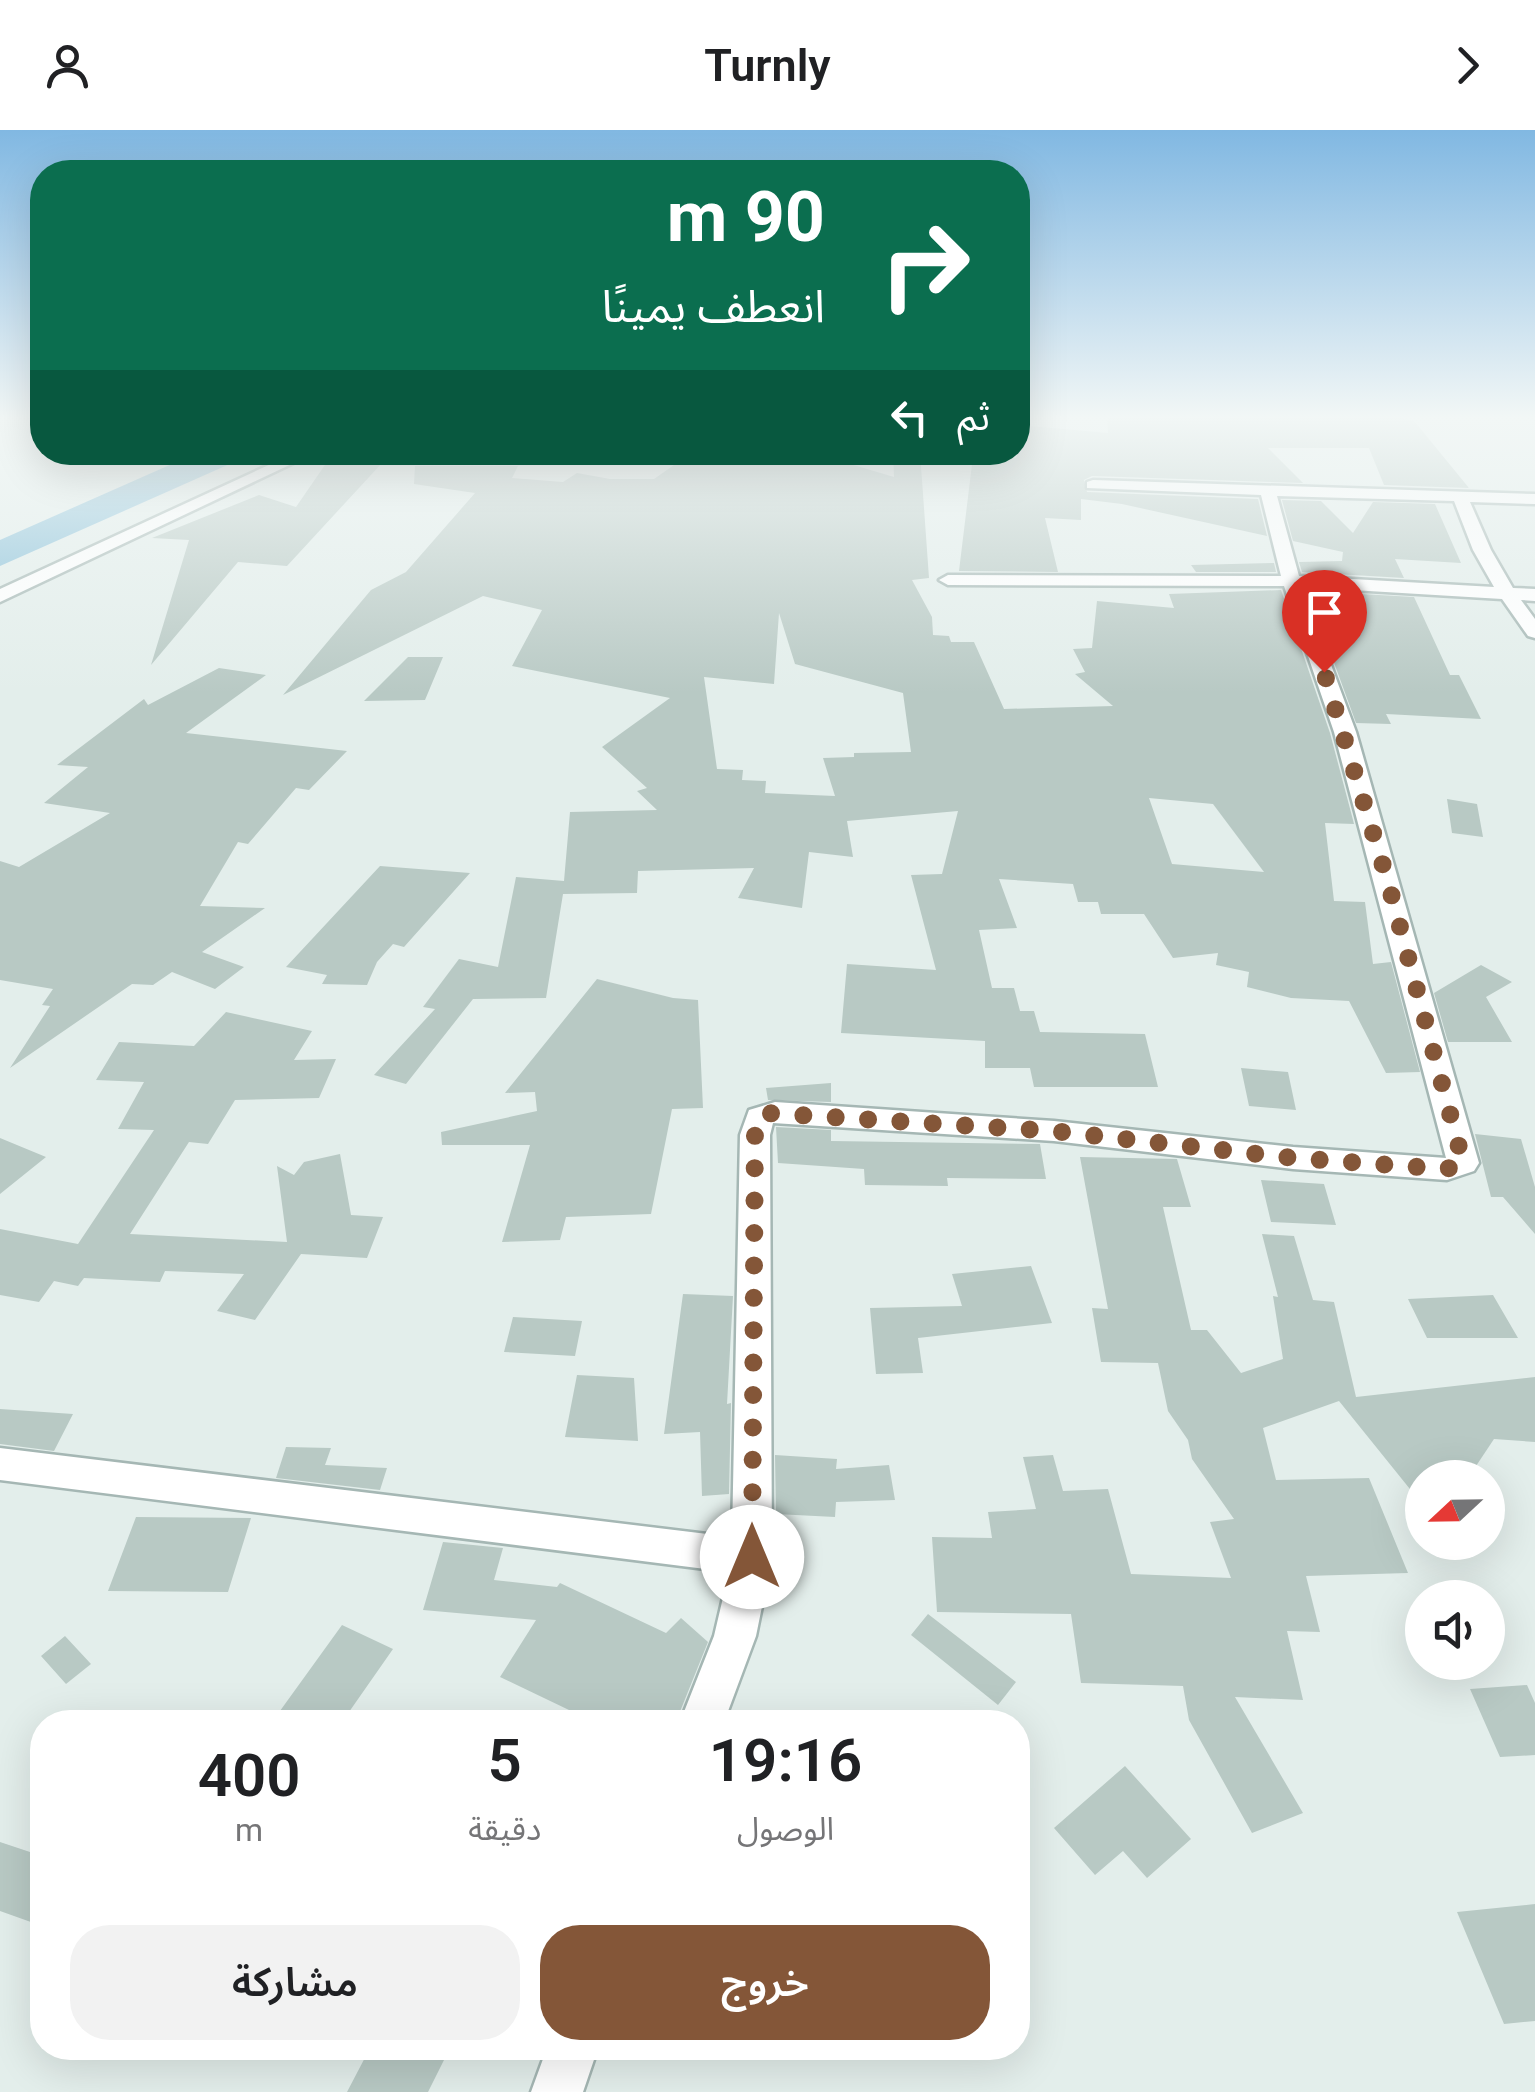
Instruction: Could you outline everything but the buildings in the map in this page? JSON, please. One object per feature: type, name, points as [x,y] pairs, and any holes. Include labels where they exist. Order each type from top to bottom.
[{"type":"street","points":[[0,596],[180,510]]},
{"type":"street","points":[[707,1710],[736,1636],[752,1557],[755,1124],[766,1113],[1054,1131],[1447,1169],[1463,1162],[1345,732],[1291,581],[1273,510]]},
{"type":"street","points":[[1464,510],[1471,534],[1506,594],[1535,632]]},
{"type":"street","points":[[948,580],[1291,581],[1535,595]]},
{"type":"street","points":[[0,1464],[752,1557]]},
{"type":"street","points":[[557,2092],[569,2060]]},
{"type":"waterway","points":[[0,554],[100,510]]},
{"type":"route","points":[[752,1557],[755,1124],[766,1113],[1054,1131],[1294,1158],[1447,1169],[1457,1168],[1463,1162],[1388,882],[1324,672]]}]
